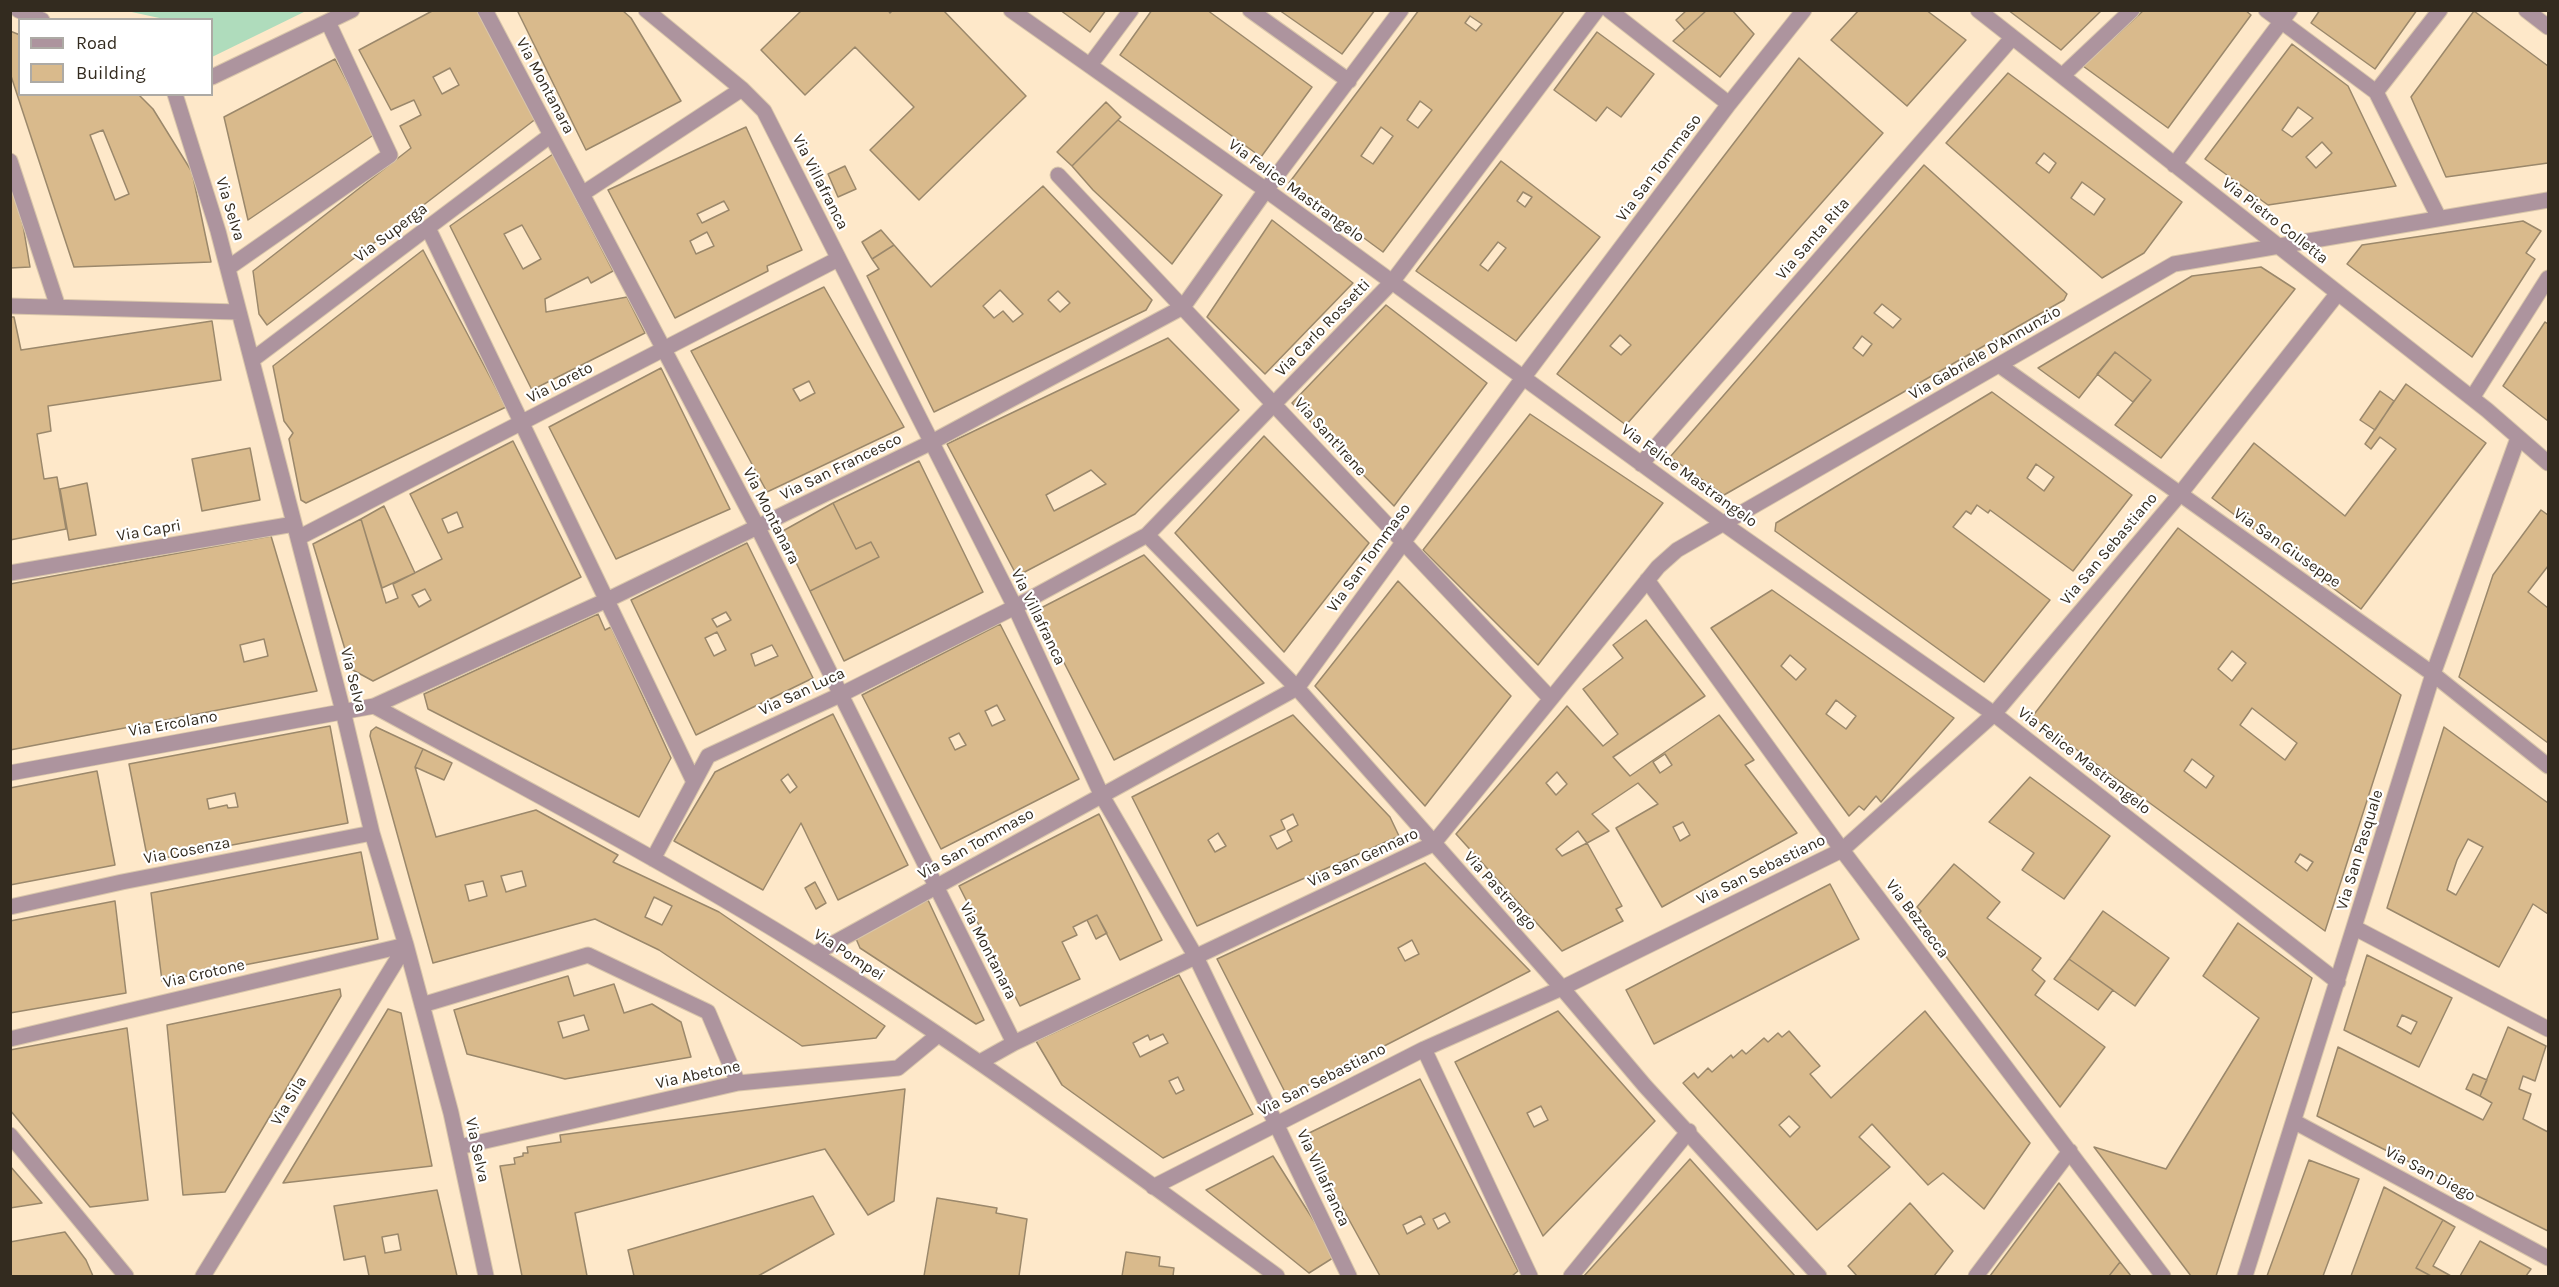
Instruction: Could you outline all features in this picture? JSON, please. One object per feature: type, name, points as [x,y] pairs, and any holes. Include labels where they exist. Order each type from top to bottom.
[{"type":"street","points":[[18,10],[37,18]]},
{"type":"street","points":[[213,77],[352,10]]},
{"type":"street","name":"Via Montanara","points":[[485,10],[758,528],[1014,1043]]},
{"type":"street","name":"Via Villafranca","points":[[646,10],[742,89],[764,111],[1015,607],[1102,796],[1196,957],[1349,1276]]},
{"type":"street","name":"Via Felice Mastrangelo","points":[[1011,10],[1266,190],[1724,524],[1994,714],[2338,982]]},
{"type":"street","points":[[1090,65],[1131,10]]},
{"type":"street","points":[[1250,10],[1348,81]]},
{"type":"street","name":"Via San Francesco","points":[[343,711],[374,706],[607,600],[758,528],[930,443],[1183,307],[1266,190],[1401,10]]},
{"type":"street","name":"Via Carlo Rossetti","points":[[1015,607],[1147,535],[1275,404],[1392,282],[1597,10]]},
{"type":"street","points":[[1609,10],[1729,104]]},
{"type":"street","name":"Via San Tommaso","points":[[814,954],[1297,688],[1523,378],[1729,104],[1804,10]]},
{"type":"street","name":"Via Pietro Colletta","points":[[1978,10],[2472,398],[2548,463]]},
{"type":"street","points":[[2062,76],[2132,10]]},
{"type":"street","points":[[2266,10],[2286,16],[2376,92],[2439,218]]},
{"type":"street","points":[[2376,92],[2439,10]]},
{"type":"street","points":[[2526,10],[2548,27]]},
{"type":"street","points":[[2174,165],[2286,16]]},
{"type":"street","points":[[228,268],[390,155],[328,22]]},
{"type":"street","name":"Via Santa Rita","points":[[1641,464],[2012,38]]},
{"type":"street","points":[[582,194],[742,89]]},
{"type":"street","name":"Via Selva","points":[[177,96],[228,268],[343,711],[372,833],[422,1005],[459,1147],[486,1276]]},
{"type":"street","name":"Via Superga","points":[[252,360],[551,135]]},
{"type":"street","points":[[10,161],[58,307]]},
{"type":"street","name":"Via Sant'Irene","points":[[1058,175],[1275,404],[1401,543],[1550,698]]},
{"type":"street","name":"Via Gabriele D'Annunzio","points":[[1724,524],[2174,264],[2548,200]]},
{"type":"street","points":[[428,228],[694,782]]},
{"type":"street","name":"Via Loreto","points":[[296,531],[522,423],[838,259]]},
{"type":"street","points":[[2472,398],[2548,278]]},
{"type":"street","name":"Via San Sebastiano","points":[[1153,1187],[1424,1049],[1562,988],[1842,850],[1994,714],[2180,494],[2338,293]]},
{"type":"street","points":[[10,306],[239,312]]},
{"type":"street","name":"Via San Giuseppe","points":[[1999,365],[2433,674],[2548,766]]},
{"type":"street","name":"Via San Pasquale","points":[[2245,1276],[2295,1122],[2433,674],[2518,438]]},
{"type":"street","name":"Via San Gennaro","points":[[980,1062],[1014,1043],[1434,844],[1658,567],[1677,550],[1724,524]]},
{"type":"street","name":"Via Capri","points":[[10,573],[296,531]]},
{"type":"street","name":"Via Pastrengo","points":[[1147,535],[1297,688],[1562,988],[1645,1086],[1689,1131],[1819,1276]]},
{"type":"street","name":"Via Bezzecca","points":[[1647,580],[1842,850],[2163,1276]]},
{"type":"street","name":"Via San Luca","points":[[653,859],[708,756],[840,695],[1015,607]]},
{"type":"street","name":"Via Pompei","points":[[374,706],[653,859],[814,954],[980,1062],[1277,1276]]},
{"type":"street","name":"Via Ercolano","points":[[10,773],[343,711]]},
{"type":"street","name":"Via Cosenza","points":[[10,907],[122,882],[372,833]]},
{"type":"street","points":[[2355,928],[2548,1029]]},
{"type":"street","name":"Via Crotone","points":[[10,1039],[406,945]]},
{"type":"street","name":"Via Sila","points":[[203,1276],[406,945]]},
{"type":"street","points":[[422,1005],[588,955],[708,1012],[738,1083]]},
{"type":"street","name":"Via Abetone","points":[[459,1147],[738,1083],[898,1068],[938,1035]]},
{"type":"street","points":[[1424,1049],[1530,1276]]},
{"type":"street","name":"Via San Diego","points":[[2295,1122],[2548,1258]]},
{"type":"street","points":[[1571,1276],[1689,1131]]},
{"type":"street","points":[[10,1135],[126,1276]]},
{"type":"street","points":[[1976,1276],[2070,1151]]},
{"type":"green space","points":[[127,11],[306,11],[213,57],[213,18],[159,18]]},
{"type":"building","points":[[434,10],[482,10],[537,118],[267,325],[259,314],[253,271],[411,148],[400,126],[421,115],[414,100],[391,110],[359,50]],"holes":[[[450,68],[459,85],[442,94],[433,77]]]},
{"type":"building","points":[[517,10],[622,10],[631,18],[681,101],[586,150]]},
{"type":"building","points":[[802,10],[888,10],[890,13],[893,10],[943,10],[1026,96],[919,200],[870,150],[914,107],[855,47],[805,95],[761,50]]},
{"type":"building","points":[[1060,10],[1106,10],[1090,32]]},
{"type":"building","points":[[1152,10],[1207,10],[1312,87],[1261,157],[1120,55]]},
{"type":"building","points":[[1279,10],[1375,10],[1342,54]]},
{"type":"building","points":[[1419,10],[1565,10],[1383,252],[1289,183]],"holes":[[[1470,16],[1482,24],[1476,31],[1465,23]],[[1420,101],[1432,110],[1418,128],[1407,120]],[[1381,127],[1393,136],[1373,164],[1361,156]]]},
{"type":"building","points":[[1687,10],[1707,10],[1685,30],[1676,20]]},
{"type":"building","points":[[1707,10],[1732,10],[1754,34],[1720,77],[1673,41]]},
{"type":"building","points":[[1859,10],[1926,10],[1966,40],[1907,106],[1831,40]]},
{"type":"building","points":[[2008,10],[2102,10],[2061,50]]},
{"type":"building","points":[[2144,10],[2245,10],[2251,15],[2168,128],[2083,66]]},
{"type":"building","points":[[2320,10],[2417,10],[2375,69],[2311,23]]},
{"type":"building","points":[[2474,11],[2548,66],[2548,163],[2446,177],[2411,97]]},
{"type":"building","points":[[10,31],[18,34],[18,96],[140,96],[153,109],[192,172],[211,262],[74,267],[10,73]],"holes":[[[103,130],[129,194],[115,200],[90,135]]]},
{"type":"building","points":[[1597,32],[1654,74],[1621,117],[1607,107],[1596,121],[1554,90]]},
{"type":"building","points":[[2292,44],[2348,86],[2396,186],[2268,205],[2205,159]],"holes":[[[2298,107],[2313,118],[2292,137],[2282,130]],[[2322,142],[2332,153],[2316,168],[2306,157]]]},
{"type":"building","points":[[1799,58],[1883,133],[1626,425],[1557,374]],"holes":[[[1620,335],[1631,345],[1621,355],[1610,346]]]},
{"type":"building","points":[[335,59],[375,134],[248,220],[224,117]]},
{"type":"building","points":[[2008,73],[2182,202],[2144,253],[2102,278],[1946,143]],"holes":[[[2044,153],[2056,163],[2049,173],[2036,163]],[[2082,182],[2105,199],[2094,215],[2071,198]]]},
{"type":"building","points":[[1106,102],[1121,117],[1072,166],[1057,152]]},
{"type":"building","points":[[1118,120],[1222,195],[1172,264],[1093,190],[1072,166]]},
{"type":"building","points":[[746,127],[802,250],[767,266],[768,271],[675,318],[608,190]],"holes":[[[724,201],[729,210],[702,223],[697,214]],[[707,232],[714,246],[696,254],[690,241]]]},
{"type":"building","points":[[553,154],[613,271],[591,283],[588,277],[545,299],[546,312],[627,297],[645,333],[532,390],[450,226]],"holes":[[[522,225],[541,259],[523,269],[504,234]]]},
{"type":"building","points":[[1501,161],[1600,237],[1516,341],[1416,271]],"holes":[[[1523,192],[1532,197],[1525,207],[1517,201]],[[1498,242],[1506,248],[1488,271],[1480,265]]]},
{"type":"building","points":[[1924,165],[2067,294],[2064,300],[1724,495],[1670,457]],"holes":[[[1882,304],[1901,319],[1893,328],[1874,313]],[[1862,336],[1872,344],[1863,356],[1853,348]]]},
{"type":"building","points":[[845,166],[856,189],[838,197],[828,174]]},
{"type":"building","points":[[10,180],[23,225],[30,267],[10,268]]},
{"type":"building","points":[[1043,186],[1152,300],[1146,310],[934,412],[867,276],[879,269],[872,259],[894,245],[931,287]],"holes":[[[1000,290],[1023,314],[1013,322],[1003,311],[994,318],[983,306]],[[1058,291],[1070,303],[1060,312],[1048,300]]]},
{"type":"building","points":[[1272,220],[1353,283],[1265,374],[1207,317]]},
{"type":"building","points":[[2523,221],[2541,231],[2526,253],[2535,259],[2472,357],[2347,264],[2362,245]]},
{"type":"building","points":[[881,230],[894,245],[872,259],[862,242]]},
{"type":"building","points":[[423,250],[506,407],[306,503],[301,500],[289,439],[293,433],[284,421],[273,366]]},
{"type":"building","points":[[2261,267],[2295,289],[2161,458],[2115,425],[2151,380],[2115,352],[2079,398],[2038,368],[2192,276]]},
{"type":"building","points":[[824,287],[904,427],[767,492],[691,351]],"holes":[[[809,381],[815,393],[800,401],[793,389]]]},
{"type":"building","points":[[1386,305],[1487,383],[1394,506],[1292,403]]},
{"type":"building","points":[[10,317],[14,317],[21,350],[212,321],[221,380],[48,406],[51,431],[37,434],[44,479],[57,477],[66,529],[10,540]]},
{"type":"building","points":[[2545,322],[2548,324],[2548,421],[2503,386]]},
{"type":"building","points":[[1168,338],[1239,410],[1135,514],[1017,576],[947,444]],"holes":[[[1091,470],[1106,484],[1054,511],[1046,495]]]},
{"type":"building","points":[[2115,352],[2151,380],[2133,402],[2097,374]]},
{"type":"building","points":[[661,368],[730,509],[616,559],[549,427]]},
{"type":"building","points":[[2406,384],[2486,443],[2361,609],[2212,498],[2254,443],[2345,516],[2396,449],[2380,437],[2371,449],[2365,444]]},
{"type":"building","points":[[2380,391],[2394,401],[2375,430],[2360,420]]},
{"type":"building","points":[[1992,392],[2132,495],[2073,571],[1990,510],[1988,513],[1977,505],[1971,514],[1966,511],[1953,527],[2050,600],[1984,682],[1775,531],[1776,523]],"holes":[[[2036,464],[2054,477],[2044,491],[2027,478]]]},
{"type":"building","points":[[1530,414],[1663,503],[1538,665],[1423,550]]},
{"type":"building","points":[[1264,436],[1369,543],[1284,652],[1175,533]]},
{"type":"building","points":[[513,441],[581,577],[373,681],[351,669],[313,544],[361,519],[386,603],[398,598],[393,584],[442,559],[410,494]],"holes":[[[457,512],[463,527],[448,533],[442,519]],[[425,589],[431,600],[419,607],[412,595]]]},
{"type":"building","points":[[250,448],[260,500],[202,511],[192,459]]},
{"type":"building","points":[[919,461],[983,592],[844,661],[810,591],[879,557],[871,542],[856,549],[833,503]]},
{"type":"building","points":[[87,483],[96,535],[69,540],[60,489]]},
{"type":"building","points":[[833,503],[856,549],[871,542],[879,557],[810,591],[781,532]]},
{"type":"building","points":[[384,506],[415,573],[382,588],[361,519]]},
{"type":"building","points":[[2541,510],[2548,515],[2548,566],[2528,592],[2548,608],[2548,743],[2459,677],[2493,575]]},
{"type":"building","points":[[2178,528],[2401,695],[2325,931],[2032,717]],"holes":[[[2232,651],[2246,663],[2232,681],[2218,669]],[[2252,708],[2297,743],[2285,760],[2240,725]],[[2192,759],[2214,776],[2206,788],[2184,771]],[[2300,854],[2313,862],[2307,871],[2295,862]]]},
{"type":"building","points":[[271,536],[317,691],[10,750],[10,584]],"holes":[[[264,639],[268,656],[244,662],[240,645]]]},
{"type":"building","points":[[747,543],[813,678],[696,735],[631,600]],"holes":[[[726,612],[731,620],[717,627],[712,619]],[[717,632],[726,650],[714,656],[705,638]],[[772,645],[778,656],[755,666],[751,654]]]},
{"type":"building","points":[[1144,555],[1264,683],[1114,760],[1037,610]]},
{"type":"building","points":[[1398,581],[1511,696],[1425,806],[1315,686]]},
{"type":"building","points":[[1772,590],[1954,718],[1881,802],[1876,796],[1864,810],[1859,806],[1849,816],[1711,628]],"holes":[[[1790,655],[1806,669],[1796,680],[1781,666]],[[1836,700],[1856,716],[1846,729],[1826,714]]]},
{"type":"building","points":[[598,614],[605,630],[611,627],[671,758],[639,817],[428,709],[424,694]]},
{"type":"building","points":[[1646,620],[1705,696],[1613,757],[1630,776],[1719,715],[1754,760],[1745,765],[1797,833],[1662,907],[1616,828],[1658,804],[1638,783],[1592,814],[1609,831],[1587,843],[1622,906],[1616,909],[1623,921],[1562,951],[1456,834],[1567,706],[1603,746],[1618,734],[1583,689],[1623,658],[1613,645]],"holes":[[[1665,754],[1672,765],[1660,773],[1653,762]],[[1557,772],[1567,784],[1556,795],[1546,783]],[[1683,822],[1690,835],[1680,841],[1673,827]],[[1578,831],[1587,843],[1562,856],[1556,849]]]},
{"type":"building","points":[[1000,624],[1079,779],[941,849],[862,695]],"holes":[[[997,705],[1005,720],[992,726],[985,711]],[[959,733],[966,745],[955,750],[949,738]]]},
{"type":"building","points":[[833,714],[908,865],[838,900],[801,823],[763,890],[674,841],[715,772]],"holes":[[[788,774],[797,787],[790,793],[781,780]]]},
{"type":"building","points":[[1293,715],[1390,817],[1399,836],[1197,926],[1132,797]],"holes":[[[1293,814],[1298,825],[1287,831],[1292,841],[1277,849],[1270,836],[1285,829],[1281,820]],[[1218,833],[1226,846],[1215,852],[1208,840]]]},
{"type":"building","points":[[330,726],[348,823],[148,861],[129,764]],"holes":[[[235,793],[238,807],[228,808],[227,805],[209,809],[207,799]]]},
{"type":"building","points":[[376,727],[423,749],[415,767],[436,837],[536,810],[618,855],[613,862],[719,912],[885,1026],[876,1038],[802,1046],[659,950],[595,919],[433,963],[370,736],[371,731]],"holes":[[[522,871],[526,886],[506,892],[501,876]],[[483,881],[487,896],[469,901],[465,885]],[[654,897],[672,906],[662,925],[645,917]]]},
{"type":"building","points":[[2444,727],[2548,803],[2548,914],[2533,904],[2499,967],[2387,908]],"holes":[[[2468,839],[2483,847],[2456,895],[2447,890],[2457,860]]]},
{"type":"building","points":[[423,749],[452,763],[444,780],[415,767]]},
{"type":"building","points":[[97,771],[115,865],[10,885],[10,788]]},
{"type":"building","points":[[2030,777],[2110,836],[2064,899],[2022,870],[2034,853],[1989,822]]},
{"type":"building","points":[[1099,814],[1162,940],[1120,960],[1097,915],[1073,927],[1077,935],[1062,942],[1080,979],[1020,1006],[959,886]]},
{"type":"building","points":[[361,852],[378,939],[162,981],[151,893]]},
{"type":"building","points":[[1425,863],[1530,971],[1287,1096],[1217,959]],"holes":[[[1412,940],[1419,954],[1405,961],[1398,948]]]},
{"type":"building","points":[[1954,864],[2000,902],[1987,918],[2041,958],[2032,970],[2045,981],[2035,995],[2105,1047],[2060,1107],[1916,917],[1921,911],[1917,907]]},
{"type":"building","points":[[815,882],[826,903],[816,909],[805,888]]},
{"type":"building","points":[[1830,884],[1859,939],[1654,1044],[1626,990]]},
{"type":"building","points":[[928,900],[984,1020],[976,1024],[860,948],[854,934]]},
{"type":"building","points":[[115,901],[126,993],[10,1013],[10,921]]},
{"type":"building","points":[[2103,911],[2169,958],[2135,1006],[2069,959]]},
{"type":"building","points":[[1097,915],[1107,933],[1096,939],[1087,920]]},
{"type":"building","points":[[2238,923],[2312,978],[2216,1276],[2191,1276],[2094,1147],[2166,1169],[2259,1018],[2203,976]]},
{"type":"building","points":[[2367,955],[2452,998],[2419,1067],[2344,1030]],"holes":[[[2402,1015],[2417,1022],[2411,1034],[2397,1026]]]},
{"type":"building","points":[[2069,959],[2113,990],[2098,1010],[2054,979]]},
{"type":"building","points":[[1179,975],[1253,1114],[1163,1158],[1062,1085],[1036,1041]],"holes":[[[1163,1034],[1168,1043],[1140,1057],[1133,1043],[1148,1035],[1150,1040]],[[1178,1077],[1184,1090],[1176,1094],[1169,1081]]]},
{"type":"building","points":[[568,976],[574,996],[614,984],[624,1013],[652,1004],[681,1022],[691,1057],[565,1079],[467,1054],[454,1010]],"holes":[[[584,1015],[589,1030],[563,1038],[558,1022]]]},
{"type":"building","points":[[340,989],[341,996],[225,1192],[183,1195],[167,1025]]},
{"type":"building","points":[[388,1009],[401,1013],[432,1166],[283,1183]]},
{"type":"building","points":[[1558,1011],[1655,1121],[1543,1236],[1455,1062]],"holes":[[[1541,1106],[1548,1120],[1534,1127],[1527,1113]]]},
{"type":"building","points":[[1925,1011],[2030,1143],[1984,1209],[1943,1173],[1928,1185],[1872,1124],[1859,1137],[1890,1167],[1817,1230],[1683,1083],[1694,1073],[1698,1078],[1708,1068],[1712,1072],[1731,1055],[1733,1058],[1742,1050],[1746,1054],[1764,1038],[1768,1042],[1778,1033],[1782,1037],[1789,1031],[1820,1066],[1810,1074],[1831,1098]],"holes":[[[1789,1116],[1800,1127],[1790,1137],[1779,1125]]]},
{"type":"building","points":[[2508,1027],[2546,1046],[2535,1081],[2523,1076],[2519,1089],[2531,1094],[2523,1119],[2548,1132],[2548,1231],[2317,1116],[2338,1047],[2483,1120],[2492,1103],[2480,1096]]},
{"type":"building","points":[[127,1028],[148,1200],[90,1207],[10,1110],[10,1050]]},
{"type":"building","points":[[2473,1074],[2487,1080],[2480,1096],[2466,1089]]},
{"type":"building","points":[[1420,1079],[1518,1271],[1512,1276],[1380,1276],[1303,1136]],"holes":[[[1445,1213],[1450,1222],[1438,1229],[1433,1219]],[[1421,1216],[1425,1224],[1407,1234],[1403,1225]]]},
{"type":"building","points":[[905,1089],[894,1201],[868,1215],[825,1149],[575,1213],[587,1276],[522,1276],[500,1166],[515,1164],[514,1158],[528,1153],[527,1147],[561,1142],[560,1135]]},
{"type":"building","points":[[1273,1156],[1336,1256],[1309,1273],[1206,1190]]},
{"type":"building","points":[[1690,1159],[1795,1276],[1584,1276]]},
{"type":"building","points":[[2309,1160],[2359,1179],[2323,1276],[2267,1276]]},
{"type":"building","points":[[10,1166],[42,1203],[10,1208]]},
{"type":"building","points":[[2059,1183],[2120,1262],[2109,1276],[1990,1276]]},
{"type":"building","points":[[2384,1187],[2443,1220],[2416,1268],[2431,1276],[2351,1276]]},
{"type":"building","points":[[437,1190],[457,1276],[369,1276],[365,1256],[344,1260],[334,1206]],"holes":[[[398,1234],[401,1250],[385,1253],[382,1237]]]},
{"type":"building","points":[[813,1196],[834,1234],[758,1276],[634,1276],[628,1250]]},
{"type":"building","points":[[937,1198],[997,1208],[996,1213],[1027,1219],[1019,1276],[924,1276]]},
{"type":"building","points":[[1910,1203],[1953,1251],[1934,1276],[1857,1276],[1848,1266]]},
{"type":"building","points":[[2443,1220],[2455,1227],[2433,1266],[2451,1276],[2431,1276],[2416,1268]]},
{"type":"building","points":[[65,1232],[86,1260],[93,1276],[10,1276],[10,1242]]},
{"type":"building","points":[[2480,1241],[2531,1269],[2526,1276],[2460,1276]]},
{"type":"building","points":[[1126,1252],[1160,1257],[1159,1266],[1174,1268],[1173,1276],[1122,1276]]},
{"type":"building","points":[[2120,1262],[2131,1276],[2109,1276]]}]
